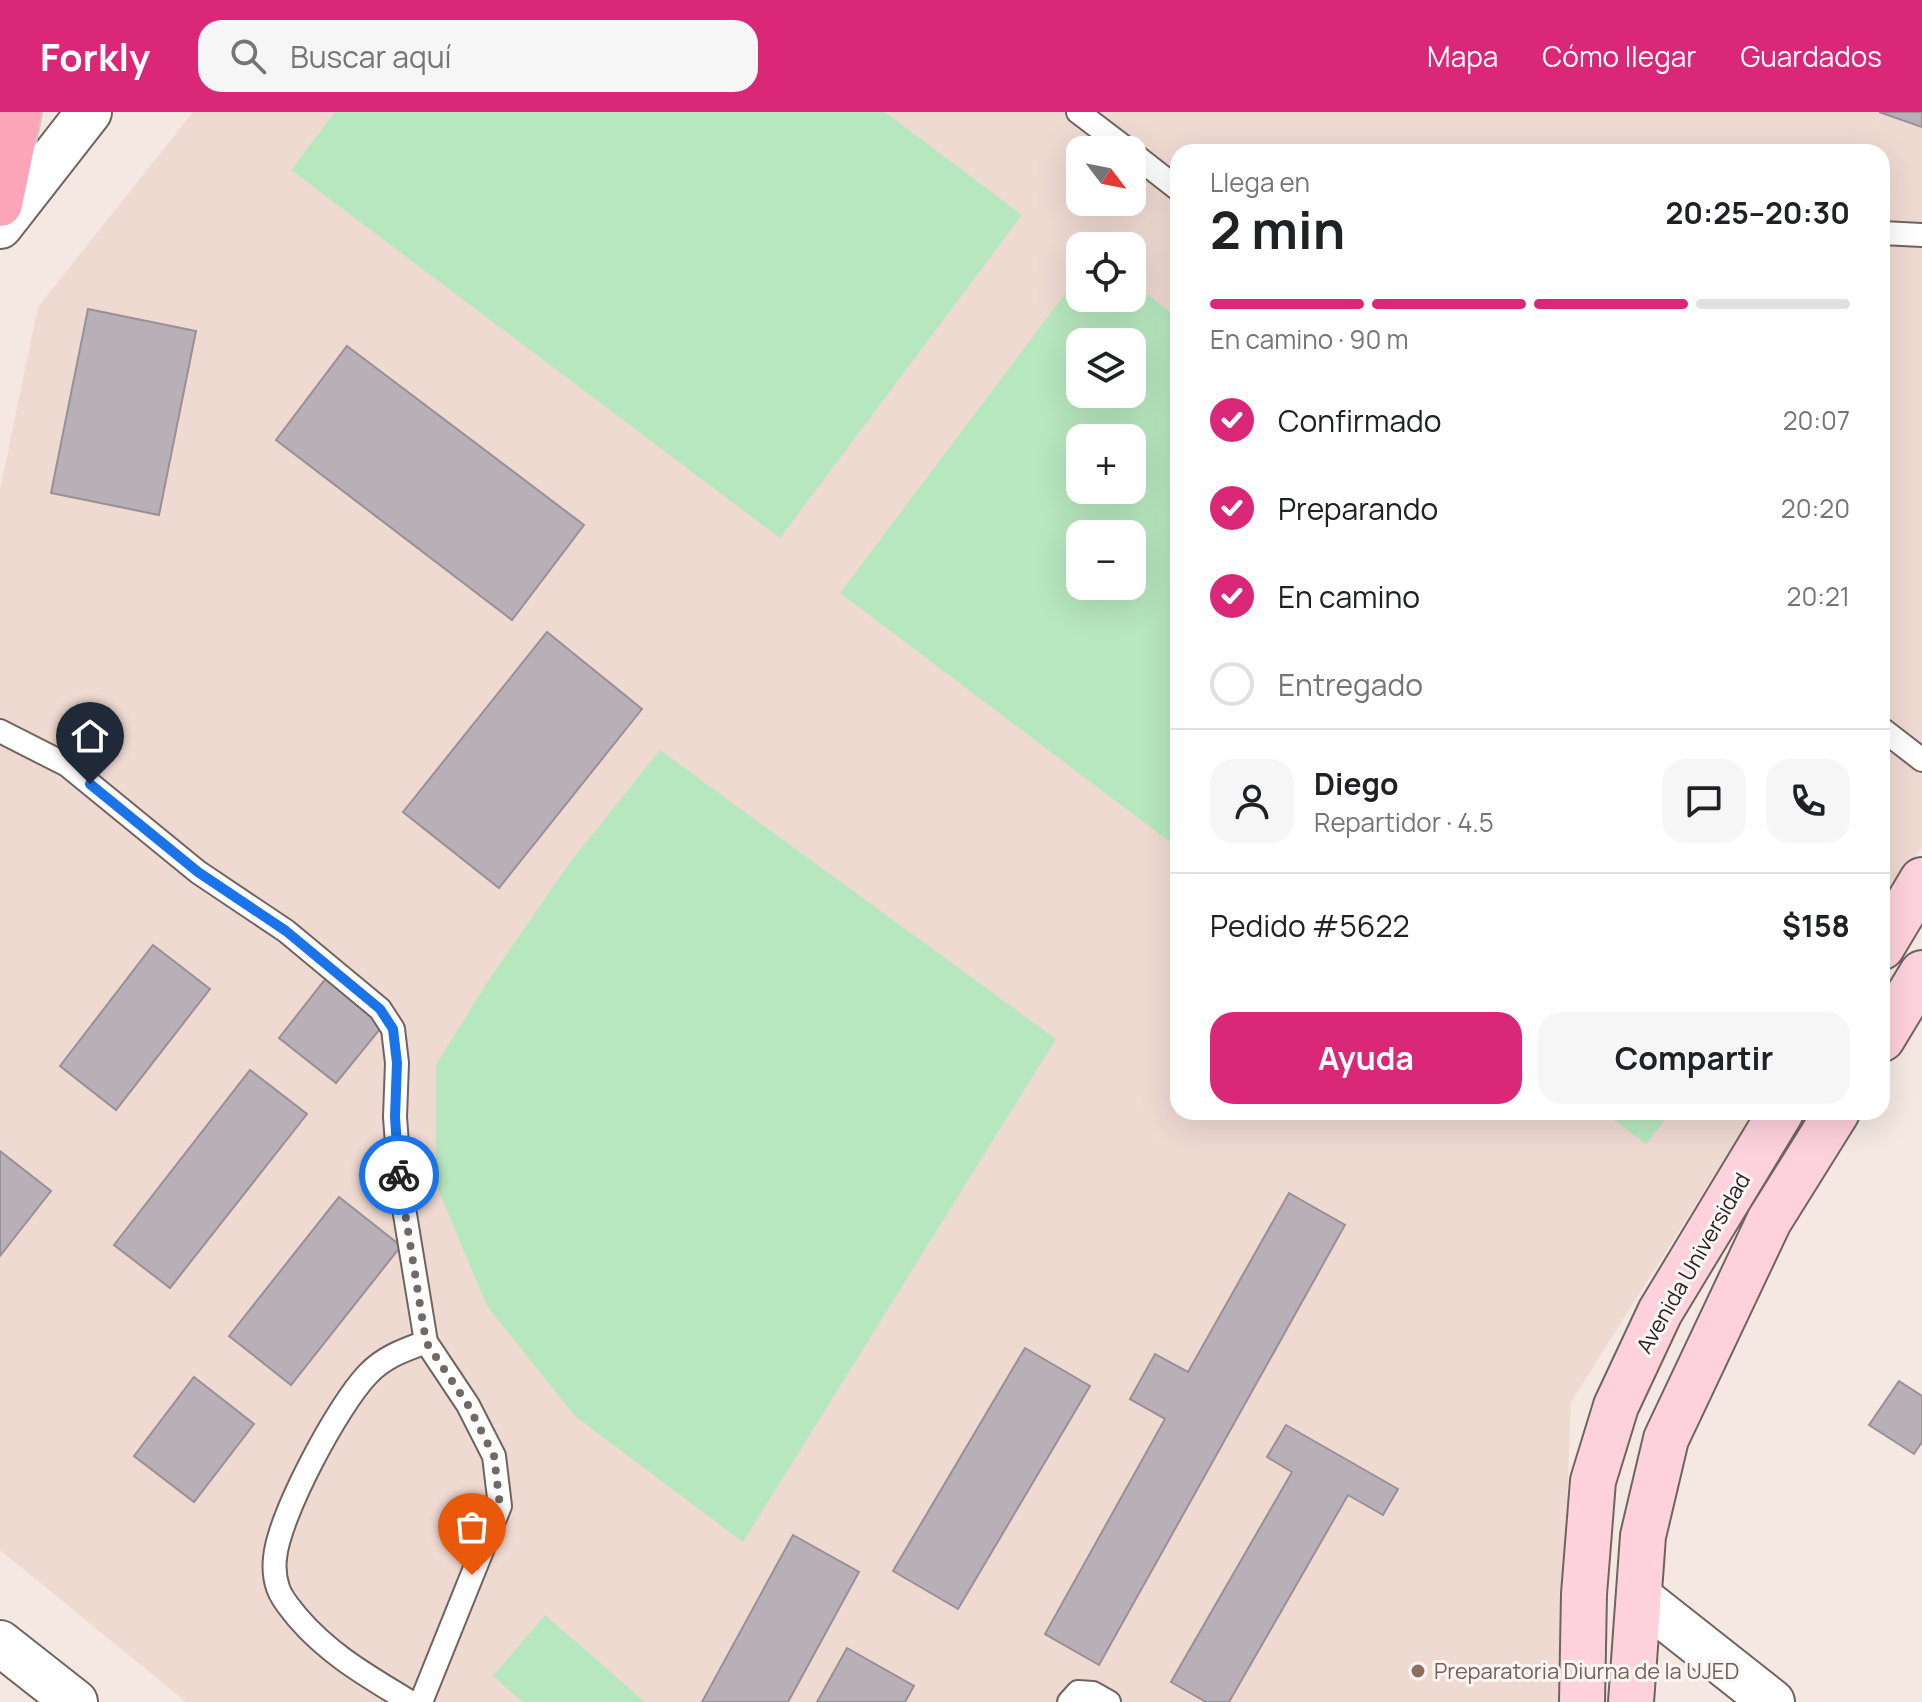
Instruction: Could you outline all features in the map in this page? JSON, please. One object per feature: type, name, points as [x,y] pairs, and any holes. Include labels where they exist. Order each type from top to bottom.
[{"type":"main road","points":[[0,204],[19,112]]},
{"type":"street","points":[[0,226],[89,112]]},
{"type":"street","points":[[1890,934],[1922,880]]},
{"type":"street","points":[[1890,1026],[1922,973]]},
{"type":"street","name":"Avenida Universidad","points":[[1582,1702],[1584,1594],[1593,1481],[1616,1406],[1660,1312],[1776,1120]]},
{"type":"street","name":"Avenida Universidad","points":[[1631,1702],[1643,1536],[1666,1439],[1769,1221],[1832,1120]]},
{"type":"street","points":[[1639,1597],[1772,1702]]},
{"type":"street","points":[[0,1643],[75,1702]]},
{"type":"lane","points":[[1078,112],[1109,136]]},
{"type":"lane","points":[[1146,164],[1170,183]]},
{"type":"lane","points":[[1890,233],[1922,235]]},
{"type":"lane","points":[[0,731],[67,765],[198,872],[286,931],[380,1009],[393,1029],[397,1063],[395,1117],[400,1184],[426,1342],[468,1405],[494,1456],[500,1506],[421,1702]]},
{"type":"lane","points":[[1890,735],[1922,760]]},
{"type":"lane","points":[[410,1702],[341,1660],[313,1635],[278,1590],[275,1558],[289,1511],[309,1467],[349,1399],[368,1374],[394,1353],[426,1342]]},
{"type":"lane","points":[[1069,1702],[1078,1692],[1093,1693],[1109,1702]]},
{"type":"shaded area","points":[[193,112],[1922,112],[1922,847],[1890,897],[1890,144],[1170,144],[1170,1120],[1749,1120],[1571,1402],[1560,1702],[186,1702],[0,1550],[0,489],[38,307]]},
{"type":"green space","points":[[335,112],[885,112],[1022,215],[780,538],[291,170]]},
{"type":"green space","points":[[1066,293],[1066,312],[1146,312],[1146,294],[1170,312],[1170,842],[840,593]]},
{"type":"green space","points":[[660,750],[1056,1039],[743,1542],[575,1416],[487,1306],[436,1184],[436,1065],[486,984],[568,865]]},
{"type":"green space","points":[[1614,1120],[1665,1120],[1646,1144]]},
{"type":"green space","points":[[545,1615],[645,1702],[523,1702],[493,1676]]},
{"type":"building","points":[[1879,112],[1922,112],[1922,127]]},
{"type":"building","points":[[88,309],[196,331],[159,515],[51,493]]},
{"type":"building","points":[[347,346],[584,525],[512,620],[276,440]]},
{"type":"building","points":[[547,632],[642,709],[499,888],[403,812]]},
{"type":"building","points":[[153,945],[210,989],[116,1110],[60,1066]]},
{"type":"building","points":[[327,977],[385,1023],[336,1083],[279,1038]]},
{"type":"building","points":[[250,1070],[307,1114],[170,1288],[114,1245]]},
{"type":"building","points":[[0,1151],[51,1191],[0,1256]]},
{"type":"building","points":[[1289,1193],[1345,1225],[1099,1665],[1045,1634],[1165,1419],[1130,1399],[1155,1354],[1188,1372]]},
{"type":"building","points":[[339,1197],[401,1246],[291,1385],[229,1336]]},
{"type":"building","points":[[1025,1348],[1090,1386],[958,1609],[893,1571]]},
{"type":"building","points":[[194,1377],[254,1424],[194,1502],[134,1456]]},
{"type":"building","points":[[1899,1381],[1922,1396],[1922,1442],[1914,1454],[1869,1425]]},
{"type":"building","points":[[1286,1425],[1398,1489],[1383,1515],[1348,1495],[1229,1702],[1206,1702],[1171,1682],[1292,1472],[1267,1457]]},
{"type":"building","points":[[793,1535],[859,1572],[788,1702],[702,1702]]},
{"type":"building","points":[[847,1648],[914,1686],[905,1702],[817,1702]]},
{"type":"way so far","points":[[399,1175],[414,1284],[426,1342],[468,1405],[494,1456],[500,1506],[472,1575]]},
{"type":"place","name":"Preparatoria Diurna de la UJED","points":[[1418,1671]]},
{"type":"route","points":[[90,784],[198,872],[286,931],[344,977],[389,1020],[397,1063],[395,1117],[399,1175]]}]
